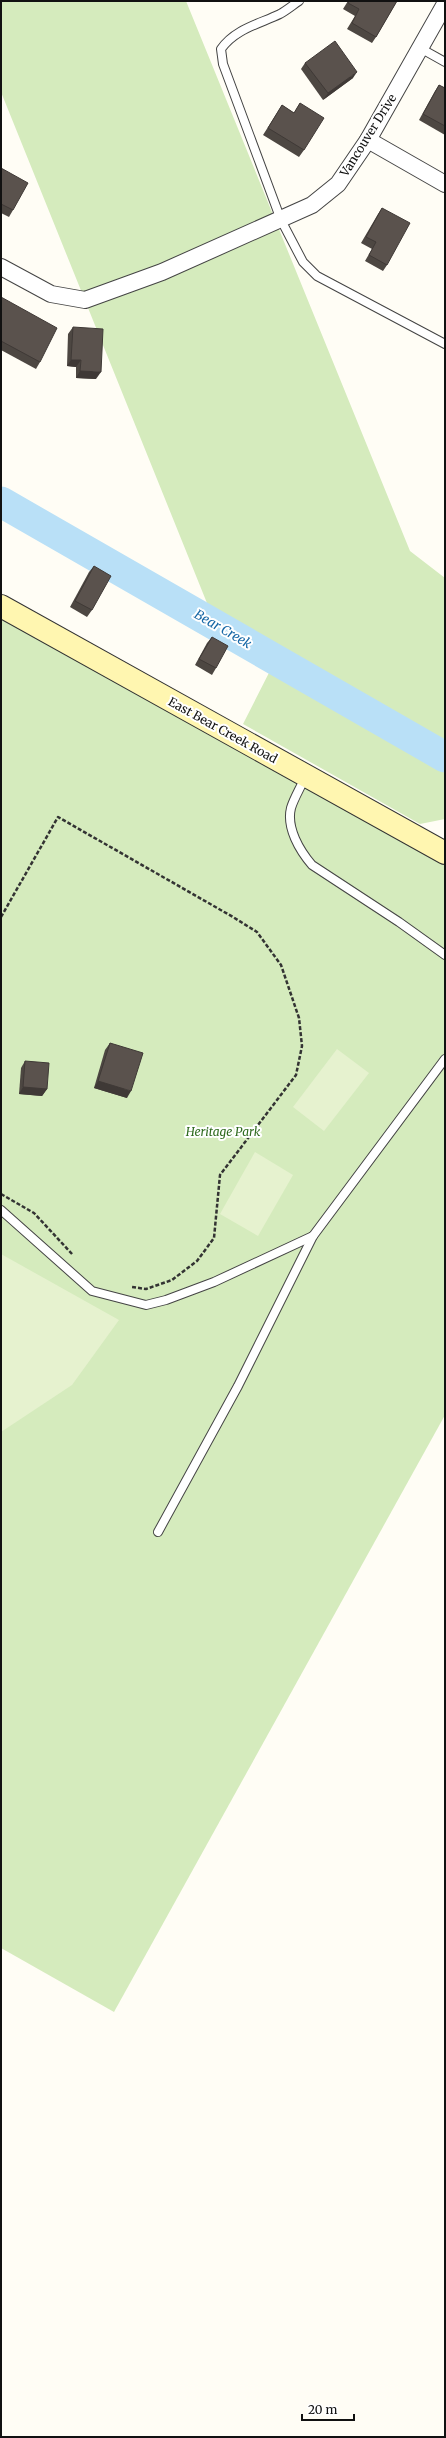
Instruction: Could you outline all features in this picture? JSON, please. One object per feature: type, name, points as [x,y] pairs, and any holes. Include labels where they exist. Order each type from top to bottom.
[{"type":"main road","name":"East Bear Creek Road","points":[[1,606],[305,777],[444,851]]},
{"type":"street","name":"Vancouver Drive","points":[[1,267],[51,294],[84,300],[162,272],[312,205],[338,184],[368,140],[445,4]]},
{"type":"street","points":[[368,140],[445,184]]},
{"type":"lane","points":[[299,1],[281,13],[257,23],[228,39],[221,49],[223,64],[281,220],[302,262],[317,276],[445,344]]},
{"type":"lane","points":[[420,48],[445,62]]},
{"type":"lane","points":[[305,777],[291,809],[295,838],[302,854],[312,866],[400,922],[445,955]]},
{"type":"lane","points":[[158,1532],[238,1386],[313,1236],[445,1059]]},
{"type":"lane","points":[[1,1210],[92,1291],[146,1305],[166,1300],[214,1282],[313,1236]]},
{"type":"path","points":[[1,917],[58,817],[234,916],[256,932],[281,965],[299,1018],[302,1046],[296,1075],[220,1175],[214,1238],[197,1261],[172,1280],[146,1289],[131,1287]]},
{"type":"path","points":[[1,1194],[34,1213],[76,1259]]},
{"type":"green space","points":[[1,1],[186,1],[410,551],[445,578],[445,819],[420,824],[243,724],[276,659],[211,613],[1,92]]},
{"type":"green space","name":"Heritage Park","points":[[1,598],[445,846],[445,1415],[114,2012],[1,1948]]},
{"type":"green space","points":[[337,1049],[369,1073],[324,1131],[293,1107]]},
{"type":"green space","points":[[255,1152],[293,1175],[258,1236],[220,1214]]},
{"type":"green space","points":[[1,1254],[119,1320],[72,1385],[1,1432]]},
{"type":"building","points":[[349,1],[397,1],[376,37],[352,23],[359,9],[348,3]]},
{"type":"building","points":[[335,41],[357,72],[328,93],[305,63]]},
{"type":"building","points":[[439,85],[445,88],[445,126],[423,114]]},
{"type":"building","points":[[300,103],[324,118],[304,150],[268,128],[282,105],[294,113]]},
{"type":"building","points":[[1,168],[28,183],[13,210],[1,204]]},
{"type":"building","points":[[382,208],[410,223],[387,265],[369,255],[376,242],[366,237]]},
{"type":"building","points":[[1,297],[57,328],[40,362],[1,341]]},
{"type":"building","points":[[73,327],[103,329],[101,372],[80,371],[81,360],[71,360]]},
{"type":"building","points":[[94,566],[111,576],[92,610],[75,601]]},
{"type":"building","points":[[212,637],[228,646],[216,668],[199,659]]},
{"type":"building","points":[[110,1043],[143,1053],[131,1091],[98,1081]]},
{"type":"building","points":[[25,1061],[49,1063],[47,1089],[23,1087]]},
{"type":"waterway","name":"Bear Creek","points":[[1,502],[445,757]]}]
